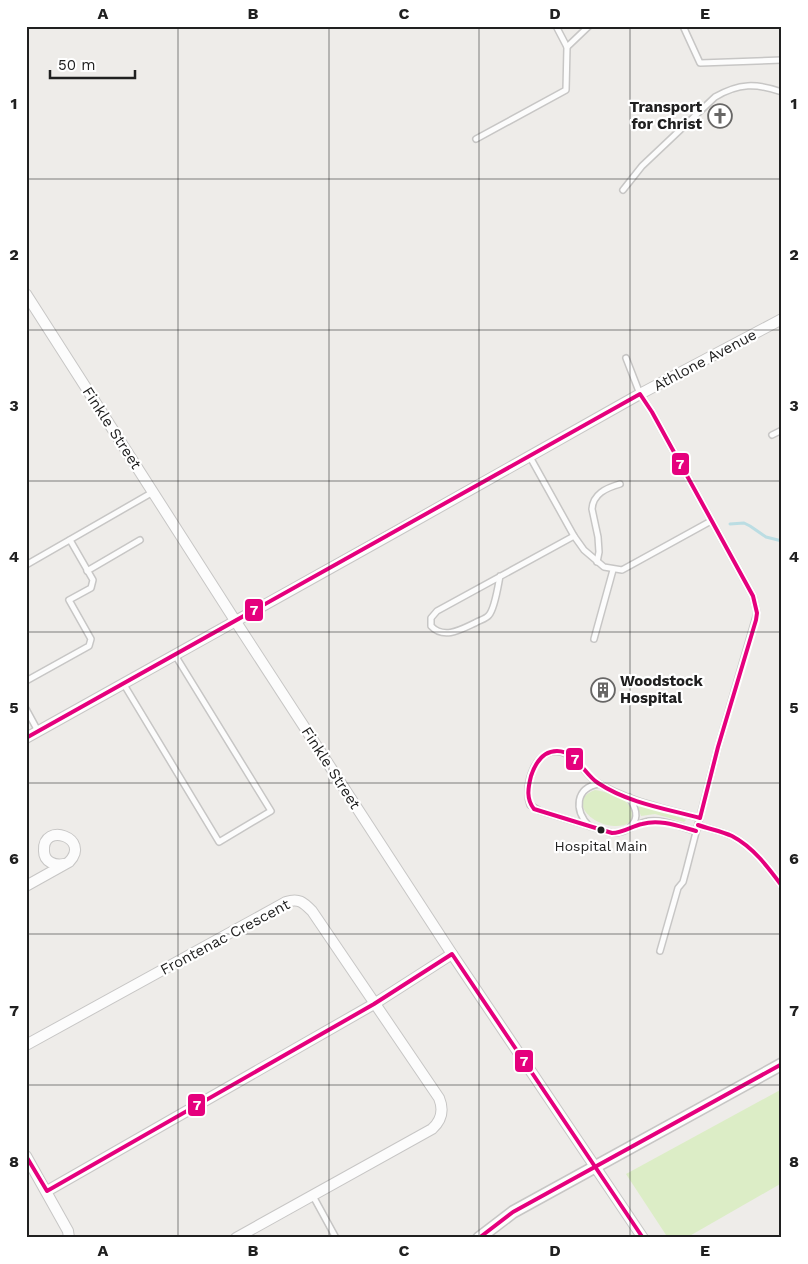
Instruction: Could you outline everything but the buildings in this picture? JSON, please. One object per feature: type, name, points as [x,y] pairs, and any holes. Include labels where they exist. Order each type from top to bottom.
[{"type":"street","name":"Finkle Street","points":[[26,294],[452,954],[643,1238]]},
{"type":"street","name":"Athlone Avenue","points":[[26,738],[640,394],[782,319]]},
{"type":"street","points":[[26,886],[64,864]]},
{"type":"street","name":"Frontenac Crescent","points":[[26,1045],[280,905],[291,900],[302,901],[312,911],[439,1098],[442,1105],[442,1116],[437,1125],[432,1129],[236,1238]]},
{"type":"street","points":[[46,1191],[374,1004],[452,954]]},
{"type":"street","points":[[479,1238],[513,1212],[782,1064]]},
{"type":"street","points":[[26,1156],[68,1232],[69,1238]]},
{"type":"lane","points":[[476,139],[566,90],[568,47],[556,26]]},
{"type":"lane","points":[[568,47],[589,26]]},
{"type":"lane","points":[[683,26],[700,63],[782,60]]},
{"type":"lane","points":[[624,190],[642,166],[716,97],[727,90],[757,84],[782,92]]},
{"type":"lane","points":[[626,358],[640,394],[652,412],[753,596],[757,613],[718,748],[683,882],[678,888],[660,952]]},
{"type":"lane","points":[[772,435],[782,430]]},
{"type":"lane","points":[[530,456],[574,536],[584,550],[604,568],[622,570],[711,521]]},
{"type":"lane","points":[[597,562],[599,547],[592,503],[596,495],[612,486],[620,484]]},
{"type":"lane","points":[[26,566],[153,492]]},
{"type":"lane","points":[[500,576],[492,611],[487,617],[453,632],[438,631],[432,626],[431,618],[436,611],[500,576],[574,536]]},
{"type":"lane","points":[[26,681],[89,646],[91,639],[69,600],[91,588],[93,580],[70,540]]},
{"type":"lane","points":[[88,571],[140,540]]},
{"type":"lane","points":[[594,639],[613,570]]},
{"type":"lane","points":[[123,683],[219,842],[271,810],[175,655]]},
{"type":"lane","points":[[26,708],[38,731]]},
{"type":"lane","points":[[696,831],[656,821],[640,824],[617,834],[534,809],[530,805],[527,793],[534,767],[543,755],[553,752],[564,752],[572,756],[590,777],[599,784],[629,797],[700,818]]},
{"type":"lane","points":[[590,826],[580,812],[579,801],[583,790],[588,786],[599,784]]},
{"type":"lane","points":[[629,797],[634,805],[636,815],[634,823],[629,829]]},
{"type":"lane","points":[[698,825],[731,835],[760,858],[782,886]]},
{"type":"lane","points":[[312,1195],[336,1238]]},
{"type":"green space","points":[[595,790],[609,793],[628,804],[633,815],[631,822],[621,826],[610,826],[590,817],[584,810],[582,803],[585,796]]},
{"type":"green space","points":[[641,805],[686,820],[684,822],[655,814],[641,816],[638,808]]},
{"type":"green space","points":[[782,1089],[782,1183],[686,1238],[668,1238],[626,1174]]},
{"type":"waterway","points":[[730,524],[744,523],[766,537],[782,541]]},
{"type":"transit line","name":"7","points":[[26,738],[640,394],[652,412],[753,596],[757,613],[756,620],[718,747],[700,818],[648,805],[622,796],[598,783],[575,759],[564,752],[557,751],[547,753],[537,763],[531,776],[529,797],[534,809],[612,833],[656,822],[696,831]]},
{"type":"transit line","name":"7","points":[[698,825],[728,834],[747,846],[760,858],[782,886]]},
{"type":"transit line","name":"7","points":[[26,1156],[47,1191],[374,1004],[452,954],[643,1238]]},
{"type":"transit line","name":"7","points":[[479,1238],[513,1212],[782,1064]]},
{"type":"place","name":"Transport for Christ","points":[[720,116]]},
{"type":"place","name":"Woodstock Hospital","points":[[603,690]]},
{"type":"place","name":"Hospital Main","points":[[601,830]]}]
